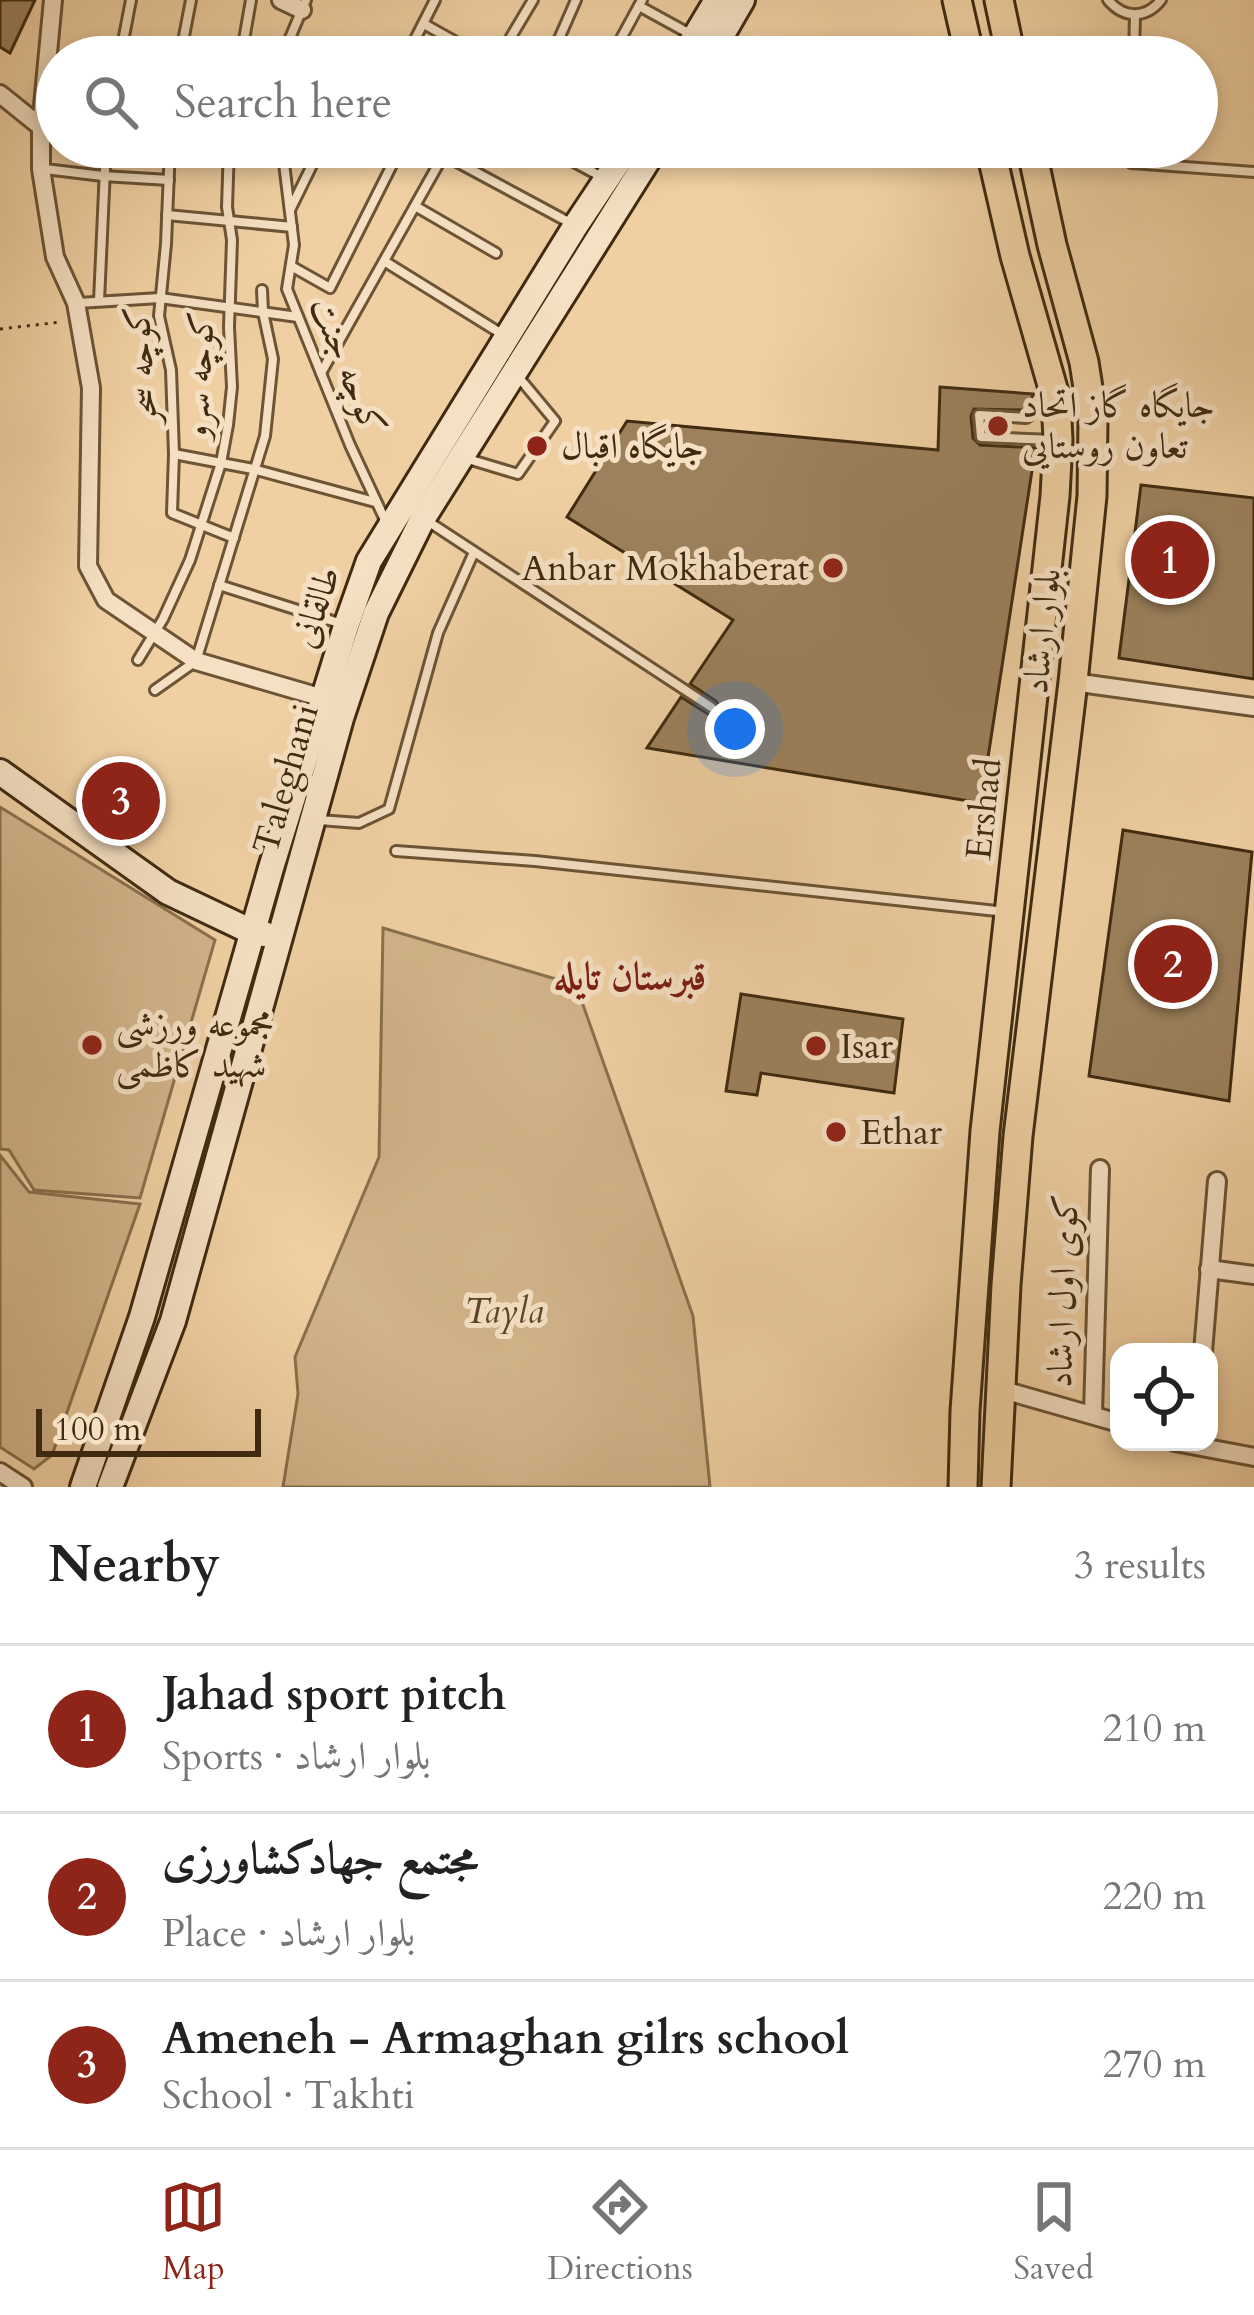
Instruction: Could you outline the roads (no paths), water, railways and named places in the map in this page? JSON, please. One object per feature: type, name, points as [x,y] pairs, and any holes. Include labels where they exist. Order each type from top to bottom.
[{"type":"main road","points":[[702,36],[717,0]]},
{"type":"main road","points":[[709,36],[742,0]]},
{"type":"main road","points":[[959,7],[1006,1],[1009,36]]},
{"type":"main road","name":"طالقانی","points":[[83,1487],[142,1317],[252,932],[369,561],[614,168]]},
{"type":"main road","name":"Taleghani","points":[[110,1487],[173,1321],[278,937],[376,613],[423,518],[643,168]]},
{"type":"main road","name":"Ershad","points":[[963,1487],[973,1279],[1058,440],[1056,399],[995,168]]},
{"type":"main road","name":"بلوار ارشاد","points":[[996,1487],[1018,1136],[1091,496],[1093,420],[1084,362],[1035,168]]},
{"type":"main road","points":[[0,772],[168,892],[252,932],[278,937]]},
{"type":"main road","points":[[1009,899],[1047,891]]},
{"type":"street","points":[[50,36],[53,0]]},
{"type":"street","points":[[281,0],[304,5]]},
{"type":"street","points":[[0,94],[36,123]]},
{"type":"street","points":[[41,169],[55,257],[79,312],[91,388],[88,566],[106,600],[196,661],[323,698]]},
{"type":"street","points":[[1073,682],[1254,707]]},
{"type":"street","name":"کوی اول ارشاد","points":[[1093,1414],[1100,1169]]},
{"type":"street","points":[[1204,1343],[1217,1181]]},
{"type":"street","points":[[1209,1269],[1254,1275]]},
{"type":"street","points":[[1000,1389],[1110,1420]]},
{"type":"street","points":[[1218,1449],[1254,1457]]},
{"type":"street","points":[[0,1472],[23,1487]]},
{"type":"lane","points":[[124,36],[131,0]]},
{"type":"lane","points":[[184,36],[190,0]]},
{"type":"lane","points":[[245,36],[251,0]]},
{"type":"lane","points":[[417,36],[435,0]]},
{"type":"lane","points":[[511,36],[533,0]]},
{"type":"lane","points":[[558,36],[576,0]]},
{"type":"lane","points":[[1108,0],[1135,15],[1161,0]]},
{"type":"lane","points":[[623,36],[641,3],[680,36]]},
{"type":"lane","points":[[291,36],[304,5]]},
{"type":"lane","points":[[1134,36],[1135,15]]},
{"type":"lane","points":[[424,24],[445,36]]},
{"type":"lane","points":[[98,302],[104,168]]},
{"type":"lane","name":"کوچه سحر","points":[[169,168],[159,316],[171,370],[172,513],[201,525]]},
{"type":"lane","name":"کوچه سرو","points":[[139,660],[190,560],[221,464],[232,387],[229,168]]},
{"type":"lane","name":"کوچه جنت","points":[[285,168],[294,245],[287,290],[389,528]]},
{"type":"lane","points":[[290,212],[311,168]]},
{"type":"lane","points":[[291,266],[330,288],[390,168]]},
{"type":"lane","points":[[321,373],[436,168]]},
{"type":"lane","points":[[476,168],[576,225]]},
{"type":"lane","points":[[584,168],[606,180]]},
{"type":"lane","points":[[1199,168],[1254,172]]},
{"type":"lane","points":[[41,169],[169,180]]},
{"type":"lane","points":[[415,206],[496,254]]},
{"type":"lane","points":[[167,215],[292,227]]},
{"type":"lane","points":[[384,261],[507,337]]},
{"type":"lane","points":[[155,690],[196,661],[265,436],[273,359],[262,290]]},
{"type":"lane","points":[[79,312],[98,302],[160,298],[298,317]]},
{"type":"lane","points":[[461,457],[518,474],[555,421],[514,372]]},
{"type":"lane","points":[[1056,399],[1026,418],[979,415],[981,437],[1058,440]]},
{"type":"lane","points":[[174,454],[375,502]]},
{"type":"lane","points":[[423,518],[711,707]]},
{"type":"lane","points":[[201,525],[233,538]]},
{"type":"lane","points":[[312,819],[359,823],[388,809],[437,633],[474,552]]},
{"type":"lane","points":[[219,585],[346,626]]},
{"type":"lane","points":[[395,851],[1009,899]]},
{"type":"place","name":"جایگاه گاز اتحاد تعاون روستایی","points":[[998,426]]},
{"type":"place","name":"جایگاه اقبال","points":[[537,446]]},
{"type":"place","name":"Jahad sport pitch","points":[[1170,560]]},
{"type":"place","name":"Anbar Mokhaberat","points":[[833,568]]},
{"type":"place","name":"Ameneh - Armaghan gilrs school","points":[[121,801]]},
{"type":"place","name":"مجتمع جهادکشاورزی","points":[[1173,964]]},
{"type":"place","name":"مجموعه ورزشی شهید کاظمی","points":[[92,1045]]},
{"type":"place","name":"Isar","points":[[816,1046]]},
{"type":"place","name":"Ethar","points":[[836,1132]]},
{"type":"district","name":"قبرستان تایله","points":[[630,976]]},
{"type":"park label","name":"Tayla","points":[[504,1311]]}]
